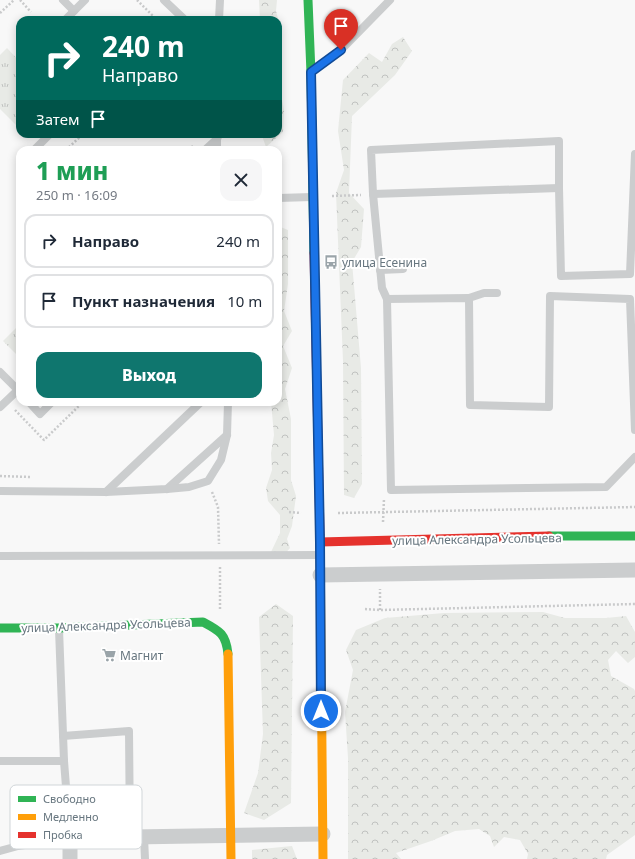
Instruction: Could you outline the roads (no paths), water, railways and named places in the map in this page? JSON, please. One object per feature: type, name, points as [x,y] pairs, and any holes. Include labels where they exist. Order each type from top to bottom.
[{"type":"main road","points":[[308,0],[311,72],[320,542],[324,859]]},
{"type":"main road","name":"улица Александра Усольцева","points":[[320,542],[554,536],[635,536]]},
{"type":"main road","name":"улица Александра Усольцева","points":[[0,628],[59,628],[203,622],[220,630],[227,642],[229,663],[231,859]]},
{"type":"street","points":[[320,575],[635,570]]},
{"type":"street","points":[[142,837],[323,834]]},
{"type":"lane","points":[[63,0],[74,11]]},
{"type":"lane","points":[[68,16],[85,0]]},
{"type":"lane","points":[[164,0],[181,16]]},
{"type":"lane","points":[[219,16],[220,0]]},
{"type":"lane","points":[[311,72],[341,50],[390,0]]},
{"type":"lane","points":[[38,146],[46,138]]},
{"type":"lane","points":[[209,146],[216,138]]},
{"type":"lane","points":[[635,154],[630,274],[561,276],[559,142],[371,150],[373,194],[382,288],[388,299],[391,490],[606,487],[635,458]]},
{"type":"lane","points":[[373,194],[559,188]]},
{"type":"lane","points":[[282,198],[313,197]]},
{"type":"lane","points":[[380,270],[403,269]]},
{"type":"lane","points":[[388,299],[470,298],[484,293],[497,293]]},
{"type":"lane","points":[[470,298],[470,405],[549,407],[550,296],[630,300],[635,430]]},
{"type":"lane","points":[[0,372],[16,388]]},
{"type":"lane","points":[[0,407],[16,394]]},
{"type":"lane","points":[[33,406],[40,414],[48,406]]},
{"type":"lane","points":[[106,492],[197,406]]},
{"type":"lane","points":[[0,491],[106,492],[189,487],[208,481],[221,460],[227,436],[228,406]]},
{"type":"lane","points":[[167,489],[227,436]]},
{"type":"lane","points":[[0,556],[320,555]]},
{"type":"lane","points":[[59,628],[66,785]]},
{"type":"lane","points":[[63,736],[129,731],[133,785]]},
{"type":"lane","points":[[0,761],[64,761]]},
{"type":"lane","points":[[0,851],[10,848]]},
{"type":"lane","points":[[141,849],[145,859]]},
{"type":"place","name":"улица Есенина","points":[[331,262]]},
{"type":"place","name":"Магнит","points":[[109,655]]}]
